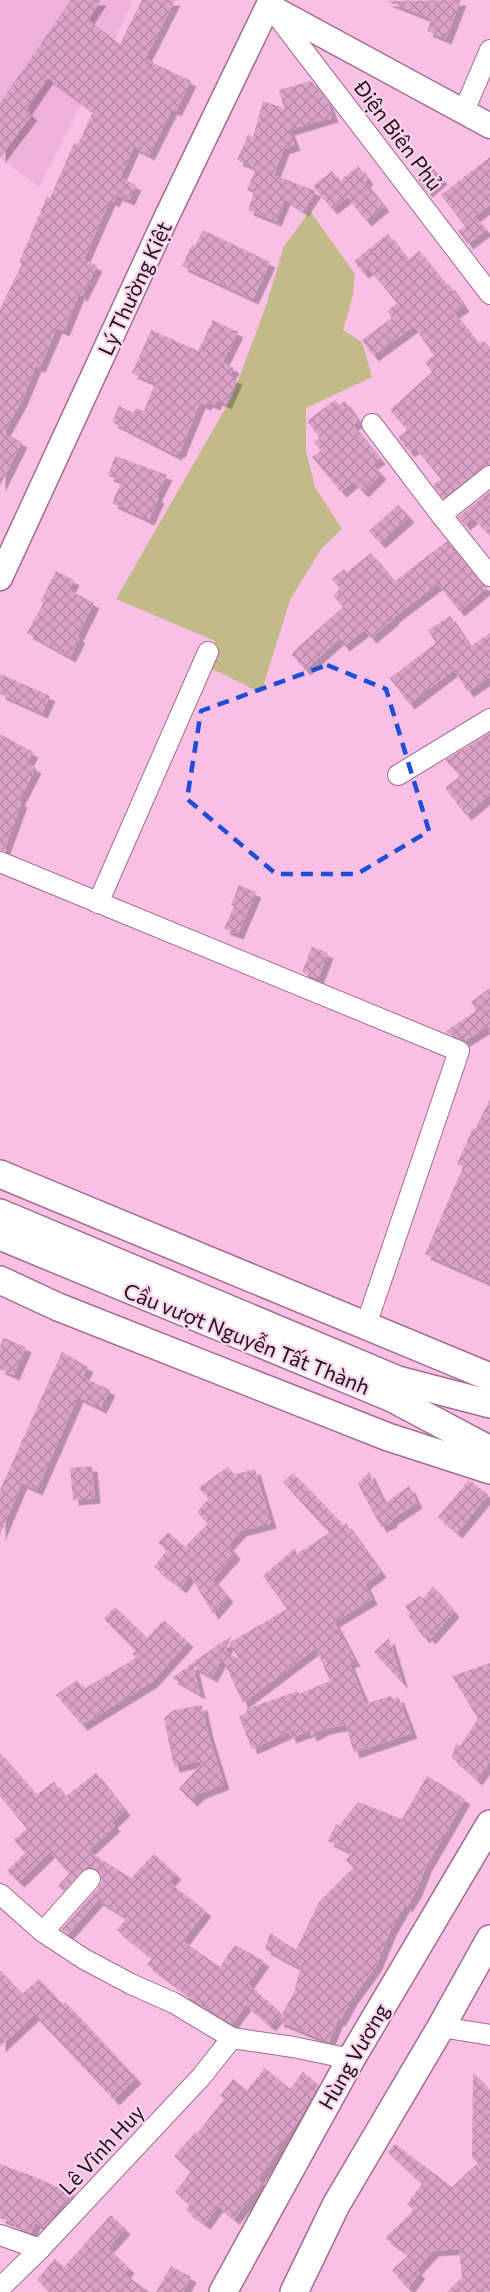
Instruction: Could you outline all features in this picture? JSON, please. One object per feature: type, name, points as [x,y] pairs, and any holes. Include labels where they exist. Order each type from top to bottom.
[{"type":"main road","points":[[0,1174],[490,1377]]},
{"type":"main road","name":"Cầu vượt Nguyễn Tất Thành","points":[[0,1213],[395,1389],[490,1450]]},
{"type":"main road","name":"Cầu vượt Nguyễn Tất Thành","points":[[0,1236],[395,1389],[490,1404]]},
{"type":"main road","points":[[0,1280],[58,1307],[388,1437],[490,1470]]},
{"type":"main road","name":"Hùng Vương","points":[[223,2292],[351,2059],[490,1824]]},
{"type":"main road","points":[[294,2292],[336,2205],[490,1939]]},
{"type":"street","points":[[267,2],[490,126]]},
{"type":"street","name":"Điện Biên Phủ","points":[[267,2],[490,294]]},
{"type":"street","name":"Lý Thường Kiệt","points":[[0,578],[267,2]]},
{"type":"street","points":[[464,111],[490,50]]},
{"type":"street","points":[[372,424],[490,576]]},
{"type":"street","points":[[441,515],[490,476]]},
{"type":"street","points":[[98,903],[208,652]]},
{"type":"street","points":[[398,775],[490,719]]},
{"type":"street","points":[[0,862],[459,1051],[366,1325]]},
{"type":"street","points":[[43,1932],[90,1879]]},
{"type":"street","points":[[0,1894],[43,1932],[84,1959],[131,1984],[174,2003],[232,2038],[351,2059]]},
{"type":"street","points":[[441,2027],[490,2035]]},
{"type":"street","name":"Lê Vĩnh Huy","points":[[0,2288],[40,2249],[201,2076],[232,2038]]},
{"type":"street","points":[[0,2235],[40,2249]]},
{"type":"highlighted area","points":[[327,665],[386,689],[429,831],[357,874],[276,874],[187,799],[201,711]]},
{"type":"shaded area","points":[[0,0],[133,0],[39,187],[0,158]]},
{"type":"shaded area","points":[[310,211],[355,274],[353,295],[343,330],[362,342],[372,377],[306,408],[306,451],[315,487],[342,529],[321,549],[290,600],[261,693],[209,667],[215,641],[116,599],[232,397],[266,306],[284,246]]},
{"type":"building","points":[[71,0],[101,0],[88,20],[120,44],[142,0],[175,0],[145,59],[191,81],[176,111],[172,109],[149,155],[134,147],[120,178],[136,185],[129,200],[117,195],[114,202],[110,200],[84,259],[97,266],[82,296],[79,294],[64,331],[57,328],[40,367],[36,366],[22,400],[4,433],[22,442],[0,486],[0,309],[22,264],[19,263],[47,196],[50,198],[74,143],[78,144],[93,112],[48,78],[26,110],[32,115],[0,157],[0,103]]},
{"type":"building","points":[[461,0],[446,39],[427,31],[432,19],[386,1]]},
{"type":"building","points":[[311,81],[328,103],[333,117],[289,130],[295,145],[284,149],[274,175],[316,191],[303,211],[285,199],[276,221],[248,210],[254,193],[247,190],[256,168],[237,160],[248,135],[253,137],[263,101],[284,108],[279,90]]},
{"type":"building","points":[[490,157],[490,205],[464,225],[441,195]]},
{"type":"building","points":[[358,166],[368,179],[365,182],[384,206],[366,221],[347,197],[332,209],[313,186],[332,171],[340,181]]},
{"type":"building","points":[[433,168],[442,179],[427,192],[418,180]]},
{"type":"building","points":[[476,218],[486,230],[468,244],[458,231]]},
{"type":"building","points":[[203,230],[270,262],[253,299],[182,266],[192,245],[195,246]]},
{"type":"building","points":[[388,234],[408,260],[419,251],[446,286],[449,284],[464,306],[454,313],[478,344],[484,341],[490,348],[490,464],[443,498],[433,485],[441,479],[415,448],[409,452],[398,437],[407,430],[390,410],[432,372],[425,362],[434,356],[414,326],[373,356],[362,340],[392,318],[387,311],[397,303],[369,269],[363,273],[354,261]]},
{"type":"building","points":[[213,320],[238,332],[223,362],[234,368],[229,376],[237,379],[226,404],[217,400],[215,405],[207,402],[206,405],[200,403],[180,452],[176,455],[112,422],[119,406],[134,413],[136,408],[144,411],[155,383],[132,373],[151,330],[198,351]]},
{"type":"building","points":[[335,400],[339,405],[345,401],[358,421],[353,425],[380,459],[372,464],[381,474],[363,492],[353,482],[341,492],[312,457],[321,451],[314,442],[320,438],[307,421]]},
{"type":"building","points":[[115,456],[167,475],[156,497],[159,498],[149,520],[112,503],[122,481],[108,476]]},
{"type":"building","points":[[490,491],[490,536],[473,518],[465,525],[458,517]]},
{"type":"building","points":[[398,505],[409,517],[380,543],[369,531]]},
{"type":"building","points":[[447,541],[481,584],[488,587],[459,611],[438,584],[371,638],[365,630],[344,646],[339,639],[305,670],[292,655],[343,607],[333,595],[340,589],[332,579],[344,569],[347,572],[371,553],[394,582]]},
{"type":"building","points":[[56,571],[74,580],[69,590],[94,603],[70,657],[27,633],[44,602],[41,601]]},
{"type":"building","points":[[450,616],[470,647],[490,633],[490,677],[468,692],[454,670],[409,704],[390,678],[436,643],[428,630]]},
{"type":"building","points":[[0,674],[50,696],[42,713],[0,694]]},
{"type":"building","points":[[490,733],[490,795],[466,815],[445,788],[460,776],[445,760]]},
{"type":"building","points":[[0,734],[33,752],[27,763],[36,768],[19,801],[22,802],[4,851],[0,850]]},
{"type":"building","points":[[239,885],[256,892],[238,934],[224,929],[234,906],[231,905]]},
{"type":"building","points":[[312,947],[328,953],[318,979],[302,972]]},
{"type":"building","points":[[490,988],[490,1033],[487,1027],[465,1041],[447,1033],[446,1031],[476,1011],[471,1002]]},
{"type":"building","points":[[490,1099],[490,1283],[425,1254],[463,1167],[457,1164],[473,1128],[475,1129]]},
{"type":"building","points":[[4,1338],[26,1347],[14,1375],[0,1369],[0,1346]]},
{"type":"building","points":[[62,1352],[88,1367],[83,1377],[110,1390],[101,1408],[78,1397],[37,1490],[22,1483],[0,1535],[0,1490]]},
{"type":"building","points":[[92,1466],[95,1498],[73,1500],[70,1468]]},
{"type":"building","points":[[228,1467],[234,1475],[255,1469],[271,1523],[241,1531],[228,1545],[235,1554],[213,1579],[228,1597],[213,1614],[190,1575],[181,1588],[154,1567],[167,1550],[158,1543],[168,1532],[185,1547],[208,1523],[197,1512],[209,1498],[198,1488]]},
{"type":"building","points":[[369,1472],[384,1504],[409,1486],[417,1503],[391,1520],[392,1522],[381,1527],[358,1484]]},
{"type":"building","points":[[293,1473],[343,1525],[346,1523],[381,1572],[365,1584],[372,1599],[334,1622],[355,1661],[349,1663],[366,1704],[390,1696],[394,1700],[398,1696],[412,1733],[354,1753],[346,1725],[325,1729],[311,1736],[310,1731],[291,1738],[289,1732],[252,1749],[239,1717],[247,1712],[246,1709],[298,1691],[299,1694],[330,1681],[316,1648],[243,1703],[222,1658],[212,1677],[194,1667],[200,1694],[172,1678],[232,1636],[225,1651],[239,1659],[229,1643],[287,1609],[263,1576],[295,1548],[297,1554],[329,1533],[283,1482]]},
{"type":"building","points":[[469,1480],[488,1495],[457,1533],[438,1517]]},
{"type":"building","points":[[433,1586],[454,1612],[430,1639],[427,1635],[424,1638],[408,1615],[410,1613],[405,1606],[420,1596],[423,1599]]},
{"type":"building","points":[[115,1607],[147,1638],[164,1620],[188,1642],[152,1682],[82,1725],[56,1695],[77,1680],[84,1689],[136,1658],[132,1654],[136,1651],[104,1619]]},
{"type":"building","points":[[389,1638],[403,1684],[374,1652]]},
{"type":"building","points":[[490,1663],[490,1761],[477,1780],[452,1758],[456,1743],[460,1746],[478,1719],[452,1676]]},
{"type":"building","points":[[202,1705],[224,1784],[199,1794],[192,1801],[179,1789],[205,1760],[174,1767],[164,1718],[174,1710]]},
{"type":"building","points":[[0,1753],[36,1795],[54,1782],[65,1797],[96,1773],[125,1810],[112,1823],[115,1826],[88,1851],[131,1878],[154,1854],[176,1874],[169,1882],[206,1911],[183,1941],[220,1967],[235,1945],[264,1961],[248,1984],[281,2013],[270,2026],[246,2005],[232,2024],[183,1994],[184,1992],[147,1965],[152,1958],[117,1930],[127,1918],[98,1900],[68,1934],[61,1930],[99,1887],[102,1881],[101,1875],[93,1867],[86,1868],[63,1891],[58,1886],[69,1874],[50,1852],[19,1882],[7,1871],[25,1853],[14,1840],[27,1829],[0,1796]]},
{"type":"building","points":[[427,1776],[465,1799],[426,1867],[417,1890],[407,1907],[405,1905],[391,1930],[376,1966],[352,1999],[340,2021],[338,2020],[329,2042],[278,2021],[294,1993],[300,1968],[265,1949],[270,1933],[296,1950],[319,1902],[354,1867],[346,1861],[351,1852],[328,1841],[336,1824],[339,1826],[358,1802],[402,1819]]},
{"type":"building","points":[[0,1970],[22,1994],[39,1979],[63,2005],[65,2002],[136,2078],[114,2100],[34,2015],[0,2047]]},
{"type":"building","points":[[265,2068],[290,2089],[303,2072],[319,2085],[299,2120],[277,2148],[279,2150],[258,2179],[262,2183],[234,2219],[218,2206],[205,2224],[186,2210],[190,2204],[175,2192],[191,2172],[174,2156],[196,2132],[197,2134],[224,2099],[220,2096],[233,2079],[247,2090]]},
{"type":"building","points":[[473,2072],[489,2091],[490,2100],[490,2292],[447,2292],[462,2277],[459,2249],[433,2251],[416,2270],[420,2273],[408,2289],[392,2270],[409,2255],[385,2238],[414,2210],[407,2204],[422,2184],[388,2152],[395,2144],[452,2187],[478,2163],[472,2158]]},
{"type":"building","points":[[0,2164],[75,2195],[64,2206],[60,2205],[55,2215],[44,2227],[35,2223],[31,2233],[14,2227],[15,2224],[0,2218]]},
{"type":"building","points":[[111,2215],[125,2229],[108,2248],[129,2268],[124,2274],[150,2292],[50,2292],[37,2280],[55,2259],[64,2267]]},
{"type":"building","points":[[171,2266],[191,2277],[183,2292],[156,2292]]}]
